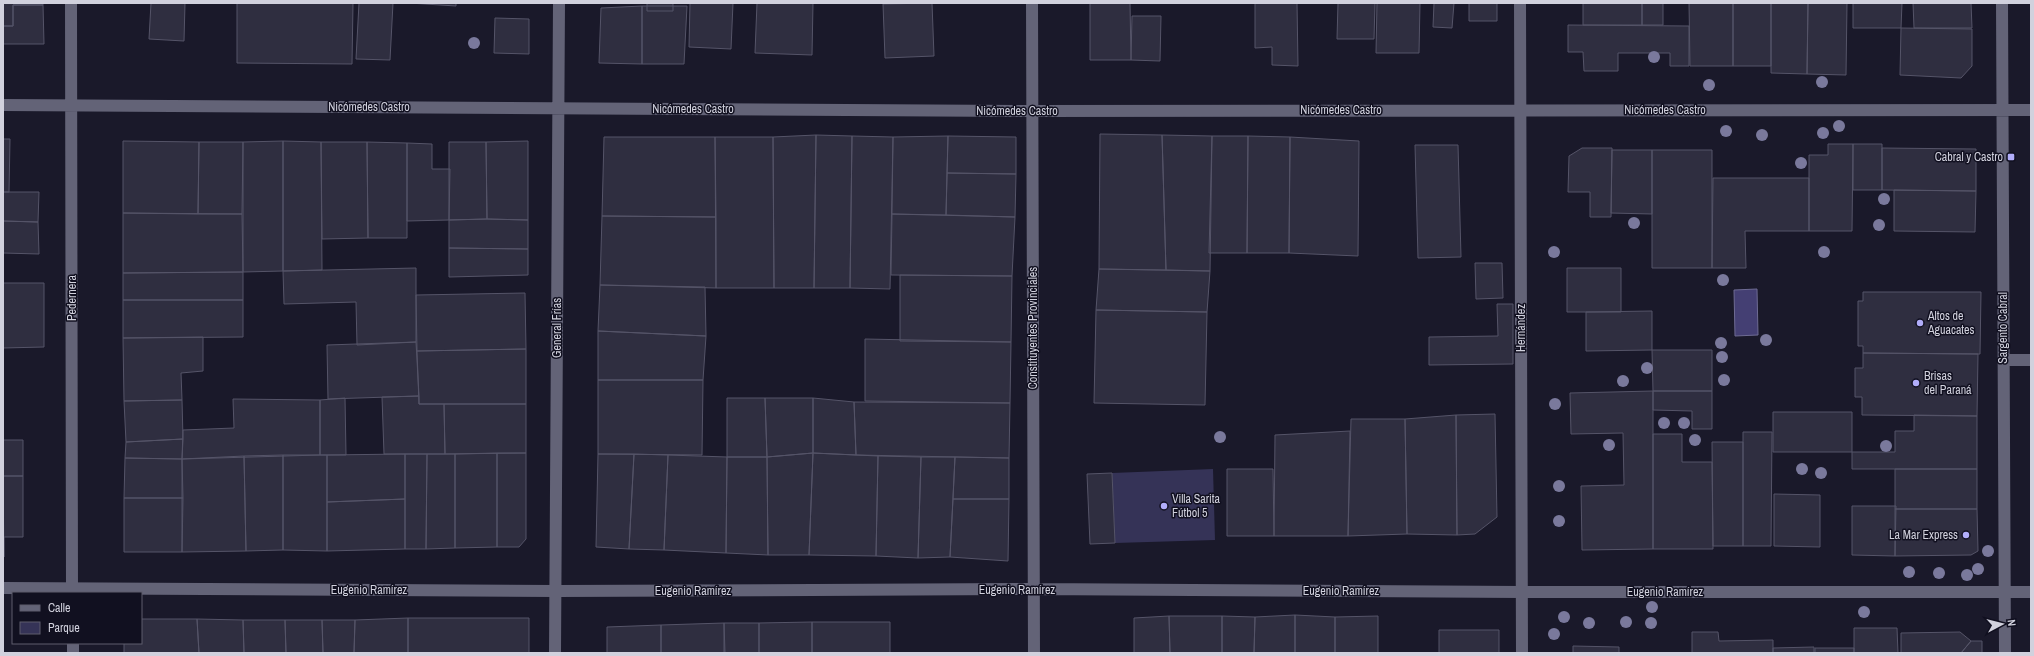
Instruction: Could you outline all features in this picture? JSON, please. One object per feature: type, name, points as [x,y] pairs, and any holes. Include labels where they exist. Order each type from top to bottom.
[{"type":"street","name":"Pedernera","points":[[71,3],[72,591]]},
{"type":"street","name":"General Frías","points":[[555,653],[559,3]]},
{"type":"street","name":"Constituyentes Provinciales","points":[[1032,3],[1034,653]]},
{"type":"street","name":"Hernández","points":[[1520,3],[1522,653]]},
{"type":"street","name":"Sargento Cabral","points":[[2002,3],[2005,653]]},
{"type":"street","name":"Nicómedes Castro","points":[[3,105],[1032,111],[2031,110]]},
{"type":"street","points":[[2004,360],[2031,360]]},
{"type":"street","name":"Eugenio Ramírez","points":[[3,588],[72,591],[556,592],[1034,589],[1522,592],[2031,592]]},
{"type":"green space","name":"Villa Sarita Fútbol 5","points":[[1213,469],[1215,540],[1115,543],[1112,473]]},
{"type":"shaded area","points":[[1757,289],[1758,335],[1735,336],[1734,290]]},
{"type":"building","points":[[3,3],[43,3],[43,5],[13,5],[13,26],[3,26]]},
{"type":"building","points":[[151,3],[185,3],[184,41],[149,39]]},
{"type":"building","points":[[237,3],[353,3],[352,64],[237,63]]},
{"type":"building","points":[[359,3],[393,3],[390,60],[356,59]]},
{"type":"building","points":[[409,3],[456,3],[456,6]]},
{"type":"building","points":[[647,3],[673,3],[673,11],[647,11]]},
{"type":"building","points":[[690,3],[733,3],[731,49],[689,47]]},
{"type":"building","points":[[757,3],[813,3],[812,55],[755,53]]},
{"type":"building","points":[[932,3],[934,56],[885,58],[883,4]]},
{"type":"building","points":[[1090,3],[1130,3],[1131,60],[1090,60]]},
{"type":"building","points":[[1255,3],[1297,3],[1298,66],[1272,65],[1272,47],[1255,48]]},
{"type":"building","points":[[1338,3],[1375,3],[1374,39],[1337,39]]},
{"type":"building","points":[[1377,3],[1420,3],[1419,53],[1376,53]]},
{"type":"building","points":[[1434,3],[1454,3],[1452,28],[1433,27]]},
{"type":"building","points":[[1469,3],[1497,3],[1497,21],[1469,21]]},
{"type":"building","points":[[1583,3],[1642,3],[1642,25],[1583,25]]},
{"type":"building","points":[[1642,3],[1663,3],[1663,25],[1642,25]]},
{"type":"building","points":[[1689,3],[1733,3],[1733,66],[1690,66]]},
{"type":"building","points":[[1733,3],[1771,3],[1771,66],[1733,66]]},
{"type":"building","points":[[1771,3],[1808,3],[1807,74],[1771,73]]},
{"type":"building","points":[[1808,3],[1847,3],[1846,75],[1807,74]]},
{"type":"building","points":[[1853,3],[1902,3],[1901,28],[1853,28]]},
{"type":"building","points":[[1913,3],[1971,3],[1972,28],[1914,28]]},
{"type":"building","points":[[13,5],[43,5],[44,44],[3,44],[3,26],[13,26]]},
{"type":"building","points":[[642,6],[642,64],[599,63],[601,8]]},
{"type":"building","points":[[642,6],[687,6],[684,64],[642,64]]},
{"type":"building","points":[[1132,16],[1161,16],[1160,61],[1131,60]]},
{"type":"building","points":[[495,18],[529,19],[529,54],[494,53]]},
{"type":"building","points":[[1568,25],[1689,26],[1689,66],[1670,66],[1670,53],[1618,53],[1618,71],[1584,71],[1583,52],[1568,52]]},
{"type":"building","points":[[1901,28],[1972,29],[1972,66],[1961,78],[1900,75]]},
{"type":"building","points":[[1100,134],[1162,135],[1166,270],[1099,269]]},
{"type":"building","points":[[816,135],[814,288],[774,288],[773,137]]},
{"type":"building","points":[[816,135],[852,136],[850,288],[814,288]]},
{"type":"building","points":[[1162,135],[1212,136],[1210,271],[1166,270]]},
{"type":"building","points":[[852,136],[893,137],[890,289],[850,288]]},
{"type":"building","points":[[948,136],[946,215],[892,214],[893,137]]},
{"type":"building","points":[[948,136],[1016,137],[1016,174],[947,173]]},
{"type":"building","points":[[1212,136],[1248,136],[1247,253],[1209,253]]},
{"type":"building","points":[[1248,136],[1290,137],[1289,253],[1247,253]]},
{"type":"building","points":[[604,137],[715,137],[716,217],[602,216]]},
{"type":"building","points":[[715,137],[773,137],[774,288],[716,288]]},
{"type":"building","points":[[1290,137],[1359,141],[1358,256],[1289,253]]},
{"type":"building","points":[[3,139],[10,139],[9,192],[3,192]]},
{"type":"building","points":[[123,141],[199,142],[198,214],[123,213]]},
{"type":"building","points":[[283,141],[283,271],[243,272],[243,142]]},
{"type":"building","points":[[283,141],[321,142],[322,270],[283,271]]},
{"type":"building","points":[[528,141],[528,220],[487,219],[486,142]]},
{"type":"building","points":[[199,142],[243,142],[242,214],[198,214]]},
{"type":"building","points":[[321,142],[367,142],[368,238],[322,239]]},
{"type":"building","points":[[367,142],[407,143],[407,238],[368,238]]},
{"type":"building","points":[[449,142],[486,142],[487,219],[449,220]]},
{"type":"building","points":[[407,143],[432,144],[432,169],[450,169],[449,220],[407,221]]},
{"type":"building","points":[[1828,144],[1853,144],[1852,231],[1809,231],[1809,155],[1828,155]]},
{"type":"building","points":[[1853,144],[1882,144],[1882,190],[1853,190]]},
{"type":"building","points":[[1415,145],[1458,145],[1461,257],[1418,258]]},
{"type":"building","points":[[1582,148],[1612,148],[1611,217],[1590,217],[1590,192],[1568,192],[1569,156]]},
{"type":"building","points":[[1882,148],[1976,149],[1976,191],[1882,190]]},
{"type":"building","points":[[1612,150],[1652,150],[1652,214],[1611,213]]},
{"type":"building","points":[[1652,150],[1712,150],[1712,268],[1652,268]]},
{"type":"building","points":[[947,173],[1016,174],[1015,217],[946,215]]},
{"type":"building","points":[[1713,178],[1809,178],[1809,231],[1745,231],[1746,268],[1712,268]]},
{"type":"building","points":[[1894,190],[1976,191],[1975,232],[1894,231]]},
{"type":"building","points":[[3,192],[39,192],[38,222],[3,221]]},
{"type":"building","points":[[123,213],[242,214],[243,272],[123,273]]},
{"type":"building","points":[[892,214],[1015,217],[1012,276],[891,275]]},
{"type":"building","points":[[602,216],[716,217],[716,288],[600,285]]},
{"type":"building","points":[[449,220],[528,220],[528,249],[449,248]]},
{"type":"building","points":[[3,221],[38,222],[39,254],[3,253]]},
{"type":"building","points":[[449,248],[528,249],[528,275],[449,277]]},
{"type":"building","points":[[1475,263],[1502,263],[1503,298],[1476,299]]},
{"type":"building","points":[[416,268],[416,342],[357,345],[356,302],[284,304],[283,271]]},
{"type":"building","points":[[1567,268],[1621,268],[1621,312],[1567,312]]},
{"type":"building","points":[[1099,269],[1210,271],[1207,312],[1096,310]]},
{"type":"building","points":[[243,272],[243,300],[123,300],[123,273]]},
{"type":"building","points":[[900,275],[1012,276],[1011,342],[900,341]]},
{"type":"building","points":[[3,283],[44,283],[44,347],[3,348]]},
{"type":"building","points":[[600,285],[705,287],[706,336],[598,331]]},
{"type":"building","name":"Altos de Aguacates","points":[[1863,292],[1981,292],[1980,354],[1863,353],[1863,346],[1858,346],[1858,301],[1863,301]]},
{"type":"building","points":[[525,293],[526,349],[417,351],[416,295]]},
{"type":"building","points":[[123,300],[243,300],[243,337],[123,338]]},
{"type":"building","points":[[1497,304],[1513,304],[1513,364],[1429,365],[1429,337],[1498,336]]},
{"type":"building","points":[[1096,310],[1207,312],[1205,405],[1094,403]]},
{"type":"building","points":[[1652,311],[1652,350],[1586,351],[1586,312]]},
{"type":"building","points":[[598,331],[706,336],[703,380],[598,380]]},
{"type":"building","points":[[203,337],[203,371],[181,373],[182,400],[124,401],[123,338]]},
{"type":"building","points":[[865,339],[1011,342],[1010,403],[865,401]]},
{"type":"building","points":[[416,342],[419,396],[328,399],[327,345]]},
{"type":"building","points":[[526,349],[526,404],[419,404],[417,351]]},
{"type":"building","points":[[1652,350],[1712,350],[1712,391],[1653,391]]},
{"type":"building","name":"Brisas del Paraná","points":[[1863,353],[1978,354],[1977,416],[1862,415],[1862,397],[1855,397],[1855,368],[1863,368]]},
{"type":"building","points":[[598,380],[703,380],[702,455],[598,454]]},
{"type":"building","points":[[1653,391],[1712,391],[1712,429],[1692,429],[1692,411],[1653,410]]},
{"type":"building","points":[[1653,391],[1653,549],[1582,550],[1581,486],[1624,485],[1623,433],[1571,434],[1570,393]]},
{"type":"building","points":[[419,396],[419,404],[444,404],[445,454],[384,454],[382,397]]},
{"type":"building","points":[[345,398],[346,455],[320,455],[320,400]]},
{"type":"building","points":[[727,398],[765,398],[767,457],[727,457]]},
{"type":"building","points":[[765,398],[813,398],[813,453],[767,457]]},
{"type":"building","points":[[813,398],[854,402],[856,455],[813,453]]},
{"type":"building","points":[[233,399],[320,400],[320,455],[182,459],[183,430],[234,428]]},
{"type":"building","points":[[182,400],[183,439],[126,442],[124,401]]},
{"type":"building","points":[[854,402],[1010,403],[1009,458],[856,455]]},
{"type":"building","points":[[444,404],[526,404],[526,453],[445,454]]},
{"type":"building","points":[[1773,412],[1852,412],[1852,452],[1773,452]]},
{"type":"building","points":[[1495,414],[1497,517],[1475,534],[1457,535],[1456,415]]},
{"type":"building","points":[[1456,415],[1457,535],[1407,534],[1405,419]]},
{"type":"building","points":[[1914,415],[1977,416],[1977,469],[1852,469],[1852,452],[1895,452],[1895,431],[1914,431]]},
{"type":"building","points":[[1351,419],[1405,419],[1407,534],[1348,536]]},
{"type":"building","points":[[1350,431],[1348,536],[1274,536],[1275,435]]},
{"type":"building","points":[[1743,432],[1772,432],[1771,546],[1743,546]]},
{"type":"building","points":[[1653,434],[1682,434],[1682,462],[1712,462],[1713,549],[1653,549]]},
{"type":"building","points":[[183,439],[182,459],[125,458],[126,442]]},
{"type":"building","points":[[3,440],[23,440],[23,476],[3,476]]},
{"type":"building","points":[[1712,442],[1743,442],[1743,546],[1713,546]]},
{"type":"building","points":[[497,453],[497,547],[455,548],[455,454]]},
{"type":"building","points":[[497,453],[526,453],[526,539],[519,547],[497,547]]},
{"type":"building","points":[[813,453],[809,555],[768,555],[767,457]]},
{"type":"building","points":[[813,453],[878,456],[876,556],[809,555]]},
{"type":"building","points":[[405,454],[405,499],[327,502],[327,455]]},
{"type":"building","points":[[405,454],[427,454],[426,549],[405,549]]},
{"type":"building","points":[[427,454],[455,454],[455,548],[426,549]]},
{"type":"building","points":[[598,454],[634,454],[629,549],[596,547]]},
{"type":"building","points":[[634,454],[668,455],[664,550],[629,549]]},
{"type":"building","points":[[283,455],[283,550],[246,551],[244,456]]},
{"type":"building","points":[[283,455],[327,455],[327,551],[283,550]]},
{"type":"building","points":[[668,455],[727,457],[726,553],[664,550]]},
{"type":"building","points":[[244,456],[246,551],[182,552],[182,459]]},
{"type":"building","points":[[878,456],[921,457],[918,558],[876,556]]},
{"type":"building","points":[[727,457],[767,457],[768,555],[726,553]]},
{"type":"building","points":[[921,457],[955,457],[950,557],[918,558]]},
{"type":"building","points":[[955,457],[1009,458],[1009,499],[953,499]]},
{"type":"building","points":[[125,458],[182,459],[183,498],[124,498]]},
{"type":"building","points":[[1227,469],[1273,469],[1274,536],[1227,536]]},
{"type":"building","points":[[1895,469],[1977,469],[1977,509],[1895,509]]},
{"type":"building","points":[[1112,473],[1115,543],[1090,544],[1087,474]]},
{"type":"building","points":[[3,476],[23,476],[23,537],[4,537],[4,557]]},
{"type":"building","points":[[1774,494],[1820,495],[1820,547],[1774,546]]},
{"type":"building","points":[[124,498],[183,498],[182,552],[124,552]]},
{"type":"building","points":[[405,499],[405,549],[327,551],[327,502]]},
{"type":"building","points":[[953,499],[1009,499],[1008,561],[950,557]]},
{"type":"building","points":[[1852,506],[1896,506],[1895,556],[1852,555]]},
{"type":"building","points":[[1895,509],[1977,509],[1978,551],[1971,555],[1895,556]]},
{"type":"building","points":[[1295,615],[1295,653],[1254,653],[1255,617]]},
{"type":"building","points":[[1295,615],[1335,617],[1335,653],[1295,653]]},
{"type":"building","points":[[1169,616],[1170,653],[1134,653],[1134,618]]},
{"type":"building","points":[[1169,616],[1222,616],[1222,653],[1170,653]]},
{"type":"building","points":[[1222,616],[1255,617],[1254,653],[1222,653]]},
{"type":"building","points":[[1378,616],[1378,653],[1335,653],[1335,617]]},
{"type":"building","points":[[408,618],[529,618],[529,653],[408,653]]},
{"type":"building","points":[[408,618],[408,653],[354,653],[355,620]]},
{"type":"building","points":[[142,619],[197,619],[199,653],[124,653],[124,644],[142,644]]},
{"type":"building","points":[[197,619],[243,620],[244,653],[199,653]]},
{"type":"building","points":[[243,620],[285,620],[286,653],[244,653]]},
{"type":"building","points":[[285,620],[322,620],[323,653],[286,653]]},
{"type":"building","points":[[322,620],[355,620],[354,653],[323,653]]},
{"type":"building","points":[[812,622],[890,622],[890,653],[812,653]]},
{"type":"building","points":[[812,622],[812,653],[759,653],[759,623]]},
{"type":"building","points":[[724,623],[725,653],[661,653],[661,625]]},
{"type":"building","points":[[724,623],[759,623],[759,653],[724,653]]},
{"type":"building","points":[[661,625],[661,653],[607,653],[607,627]]},
{"type":"building","points":[[1854,628],[1897,628],[1898,653],[1854,653]]},
{"type":"building","points":[[1439,630],[1499,630],[1499,653],[1439,653]]},
{"type":"building","points":[[1692,632],[1718,632],[1719,641],[1773,640],[1773,653],[1692,653]]},
{"type":"building","points":[[1960,632],[1971,641],[1961,653],[1901,653],[1901,633]]},
{"type":"building","points":[[1971,641],[1982,641],[1982,653],[1961,653]]},
{"type":"building","points":[[1573,646],[1619,647],[1619,653],[1573,653]]},
{"type":"building","points":[[1814,647],[1814,653],[1773,653],[1773,648]]},
{"type":"building","points":[[1815,648],[1854,648],[1854,653],[1815,653]]},
{"type":"place","name":"Cabral y Castro","points":[[2011,157]]},
{"type":"place","name":"Altos de Aguacates","points":[[1920,323]]},
{"type":"place","name":"Brisas del Paraná","points":[[1916,383]]},
{"type":"place","name":"Villa Sarita Fútbol 5","points":[[1164,506]]},
{"type":"place","name":"La Mar Express","points":[[1966,535]]}]
